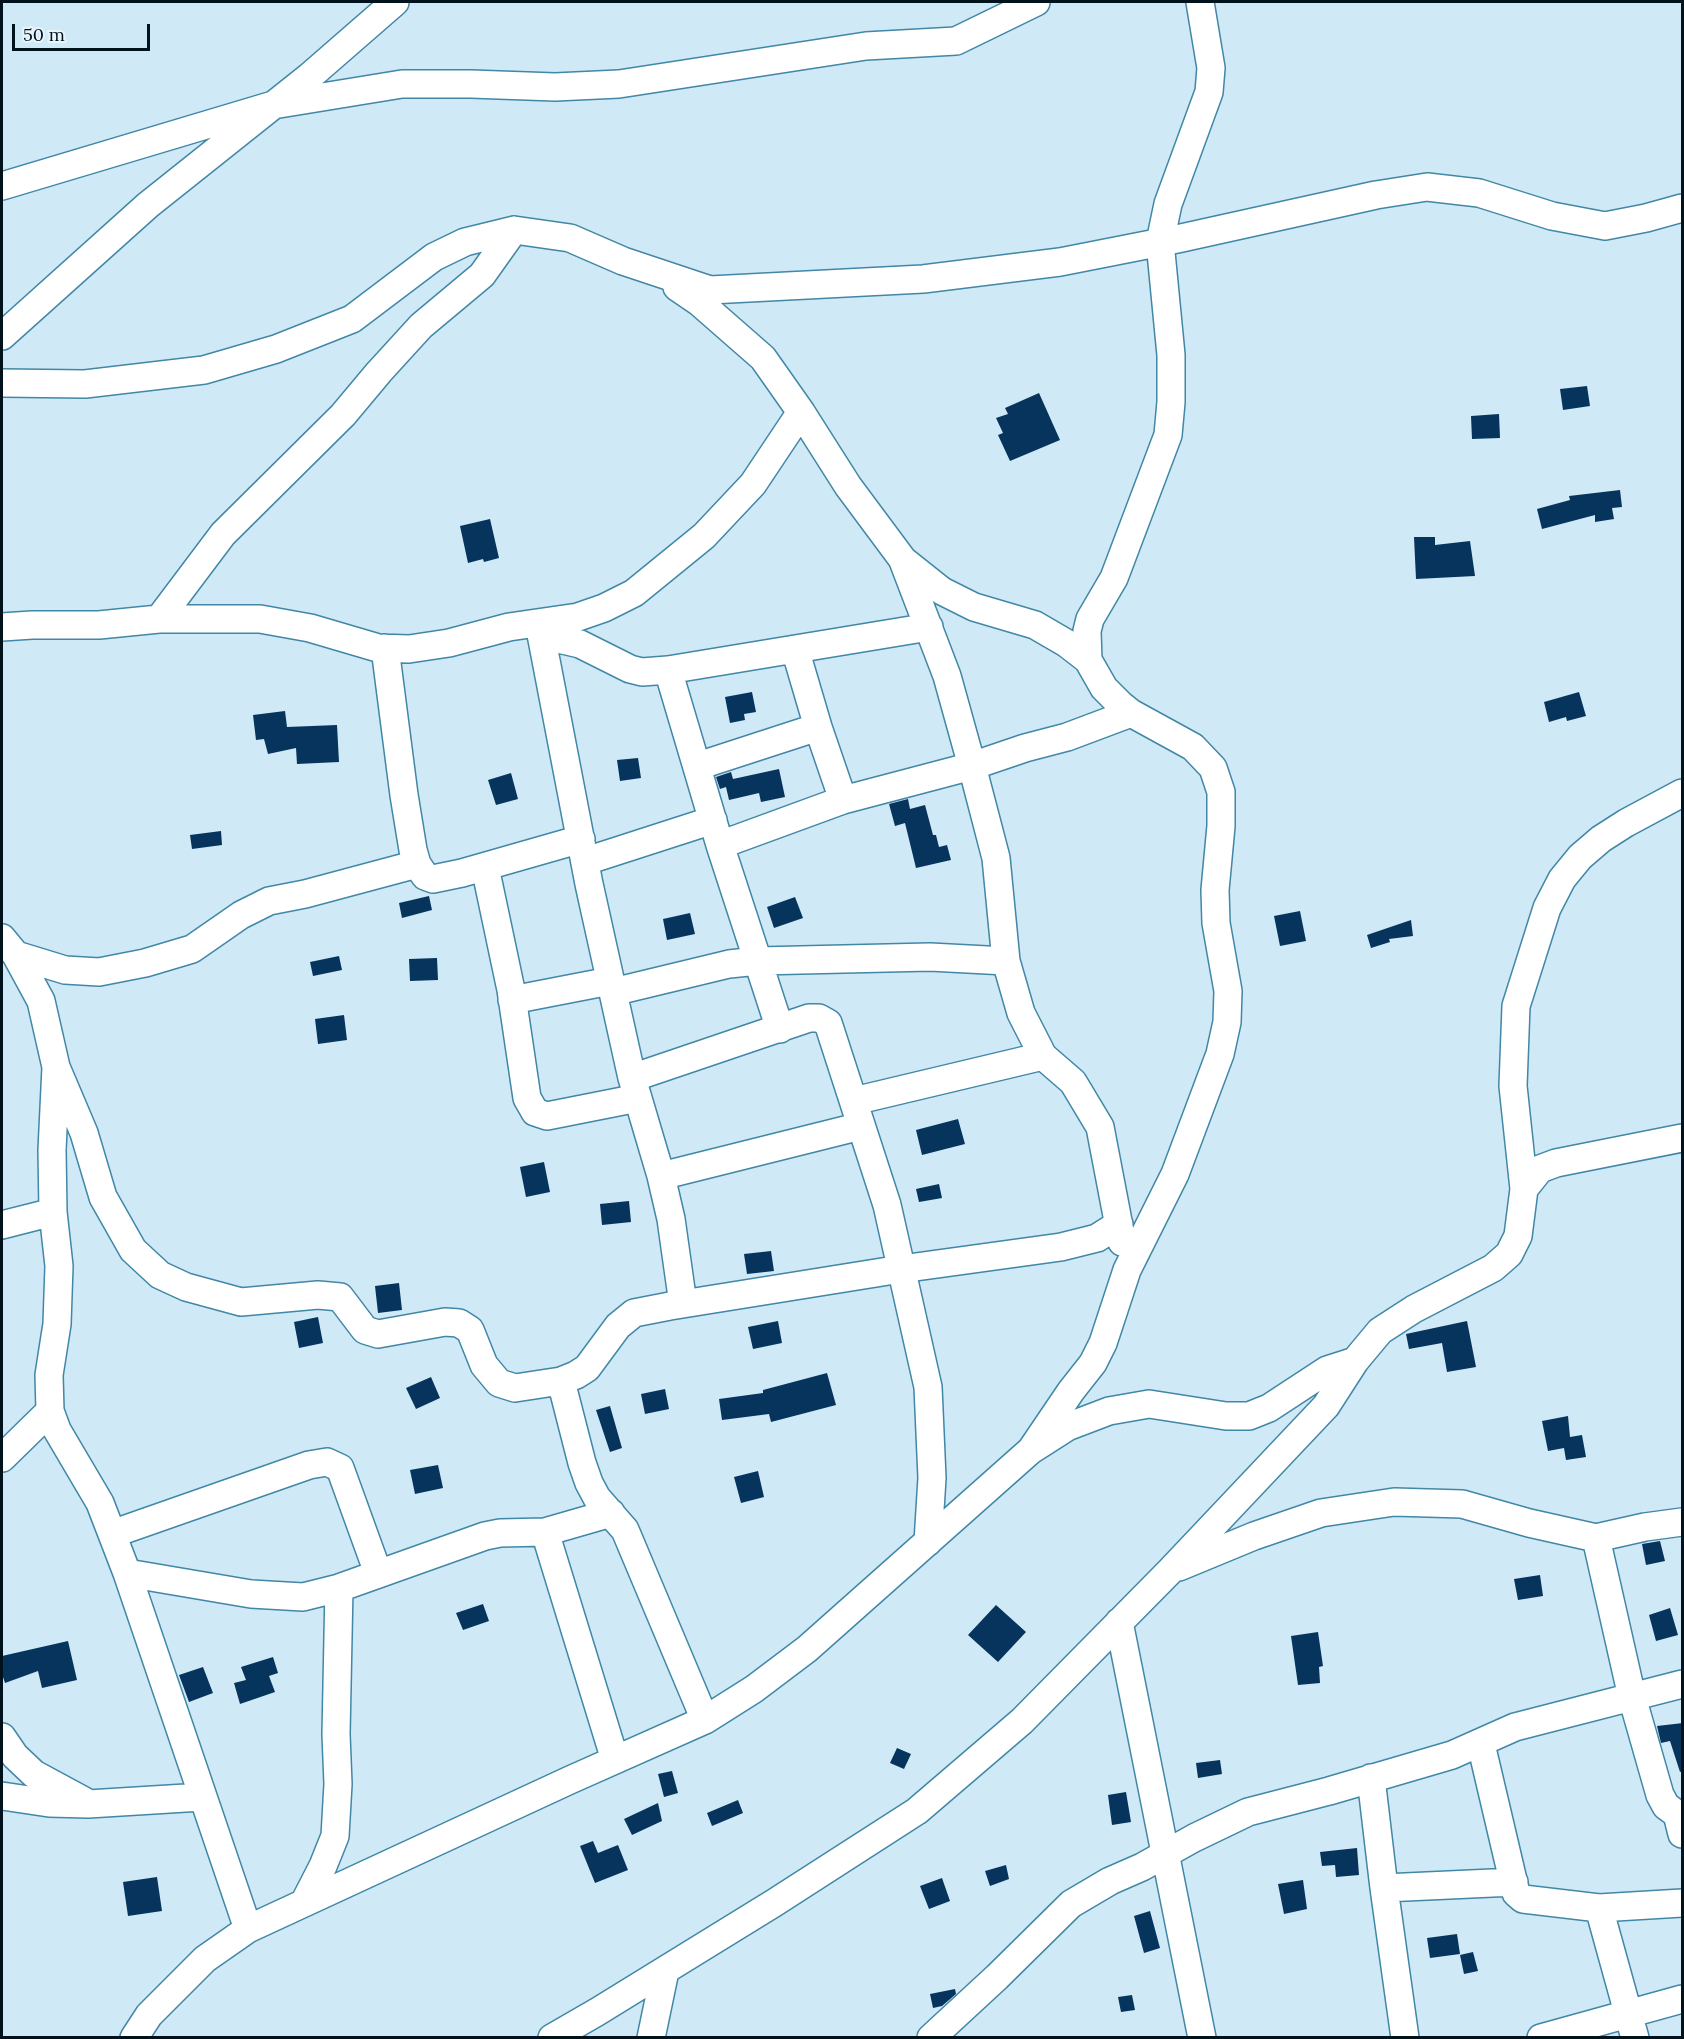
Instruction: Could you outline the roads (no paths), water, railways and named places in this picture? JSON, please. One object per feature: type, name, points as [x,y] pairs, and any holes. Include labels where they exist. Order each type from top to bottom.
[{"type":"street","points":[[2,336],[148,205],[310,76],[395,2]]},
{"type":"street","points":[[2,186],[273,105],[402,84],[555,87],[619,84],[866,46],[956,40],[1036,2]]},
{"type":"street","points":[[1088,660],[1087,632],[1090,619],[1114,578],[1168,435],[1171,355],[1160,242],[1168,204],[1209,92],[1211,68],[1200,2]]},
{"type":"street","points":[[2,383],[85,384],[204,370],[276,349],[352,319],[434,257],[465,242],[514,230],[570,238],[623,261],[710,290],[912,280],[1060,262],[1376,195],[1427,187],[1479,193],[1552,216],[1605,226],[1683,208]]},
{"type":"street","points":[[159,619],[223,534],[343,415],[421,326],[482,275],[514,230]]},
{"type":"street","points":[[659,274],[699,302],[763,358],[848,486],[903,560],[942,591],[974,607],[1035,625],[1066,643],[1088,660],[1104,688],[1131,713],[1193,747],[1213,768],[1221,792],[1221,826],[1215,890],[1216,923],[1228,991],[1227,1022],[1220,1054],[1175,1174],[1127,1270],[1104,1343],[1093,1363],[1031,1450]]},
{"type":"street","points":[[540,629],[604,608],[634,593],[704,536],[753,484],[801,412]]},
{"type":"street","points":[[903,560],[947,676],[996,858],[1006,961],[1021,1013],[1043,1056],[1073,1082],[1100,1128],[1127,1270]]},
{"type":"street","points":[[2,627],[99,625],[159,619],[260,619],[310,628],[378,648],[409,649],[449,643],[509,627],[540,629],[580,644],[630,669],[642,672],[668,670],[929,627]]},
{"type":"street","points":[[540,629],[612,986],[635,1088],[662,1176],[671,1219],[683,1304]]},
{"type":"street","points":[[385,648],[404,795],[417,864],[425,876],[433,879],[485,867],[583,850],[717,832],[972,766],[1025,747],[1067,737],[1131,713]]},
{"type":"street","points":[[795,649],[843,800]]},
{"type":"street","points":[[668,670],[780,1029]]},
{"type":"street","points":[[698,766],[818,727]]},
{"type":"street","points":[[552,2037],[665,1971],[918,1811],[1022,1720],[1170,1571],[1326,1406],[1355,1361],[1380,1331],[1414,1309],[1493,1268],[1509,1254],[1518,1236],[1524,1189],[1513,1086],[1516,1006],[1547,908],[1562,879],[1580,856],[1626,823],[1683,793]]},
{"type":"street","points":[[9,947],[65,970],[99,972],[145,963],[192,949],[241,915],[269,901],[305,894],[417,864]]},
{"type":"street","points":[[485,867],[512,1000],[527,1098],[535,1112],[547,1116],[635,1088],[809,1018],[819,1018],[828,1023],[887,1205],[928,1388],[932,1478],[928,1542]]},
{"type":"street","points":[[9,947],[41,1001],[56,1066],[84,1133],[103,1197],[133,1250],[160,1275],[186,1287],[241,1302],[318,1295],[340,1297],[365,1330],[378,1334],[446,1322],[459,1323],[470,1330],[484,1365],[499,1383],[516,1388],[561,1381],[587,1368],[618,1326],[634,1313],[902,1269],[1061,1247],[1097,1238],[1119,1224]]},
{"type":"street","points":[[512,1000],[612,986],[729,964],[758,961],[930,957],[1006,961]]},
{"type":"street","points":[[662,1176],[1043,1056]]},
{"type":"street","points":[[56,1066],[52,1150],[53,1212],[59,1266],[57,1324],[49,1375],[50,1411],[57,1430],[100,1503],[127,1573],[248,1929]]},
{"type":"street","points":[[1524,1189],[1540,1169],[1556,1163],[1683,1138]]},
{"type":"street","points":[[2,1225],[53,1212]]},
{"type":"street","points":[[134,2037],[149,2015],[205,1959],[248,1929],[705,1720],[754,1689],[807,1649],[1031,1450],[1067,1427],[1109,1411],[1149,1404],[1226,1416],[1249,1416],[1269,1408],[1327,1370],[1355,1361]]},
{"type":"street","points":[[561,1381],[585,1473],[597,1498],[625,1530],[705,1720]]},
{"type":"street","points":[[2,1458],[50,1411]]},
{"type":"street","points":[[112,1534],[309,1465],[327,1462],[340,1468],[378,1573]]},
{"type":"street","points":[[1170,1571],[1254,1536],[1321,1513],[1394,1502],[1462,1504],[1529,1523],[1596,1538],[1645,1527],[1683,1522]]},
{"type":"street","points":[[127,1573],[250,1594],[303,1597],[339,1588],[485,1536],[500,1533],[545,1532],[611,1513]]},
{"type":"street","points":[[545,1532],[615,1760]]},
{"type":"street","points":[[1596,1538],[1632,1697],[1660,1795],[1666,1806],[1677,1814],[1683,1834]]},
{"type":"street","points":[[304,1903],[335,1836],[338,1784],[336,1734],[339,1588]]},
{"type":"street","points":[[1119,1622],[1202,2037]]},
{"type":"street","points":[[931,2037],[997,1977],[1071,1904],[1095,1889],[1248,1812],[1452,1755],[1515,1727],[1683,1684]]},
{"type":"street","points":[[2,1737],[15,1756],[34,1774],[88,1804]]},
{"type":"street","points":[[1481,1744],[1516,1893],[1523,1899],[1599,1908],[1683,1903]]},
{"type":"street","points":[[1371,1778],[1405,2037]]},
{"type":"street","points":[[2,1796],[49,1803],[88,1804],[202,1797]]},
{"type":"street","points":[[1384,1888],[1514,1882]]},
{"type":"street","points":[[1599,1908],[1631,2026]]},
{"type":"street","points":[[651,2037],[665,1971]]},
{"type":"street","points":[[1540,2037],[1631,2026],[1683,1999]]}]
